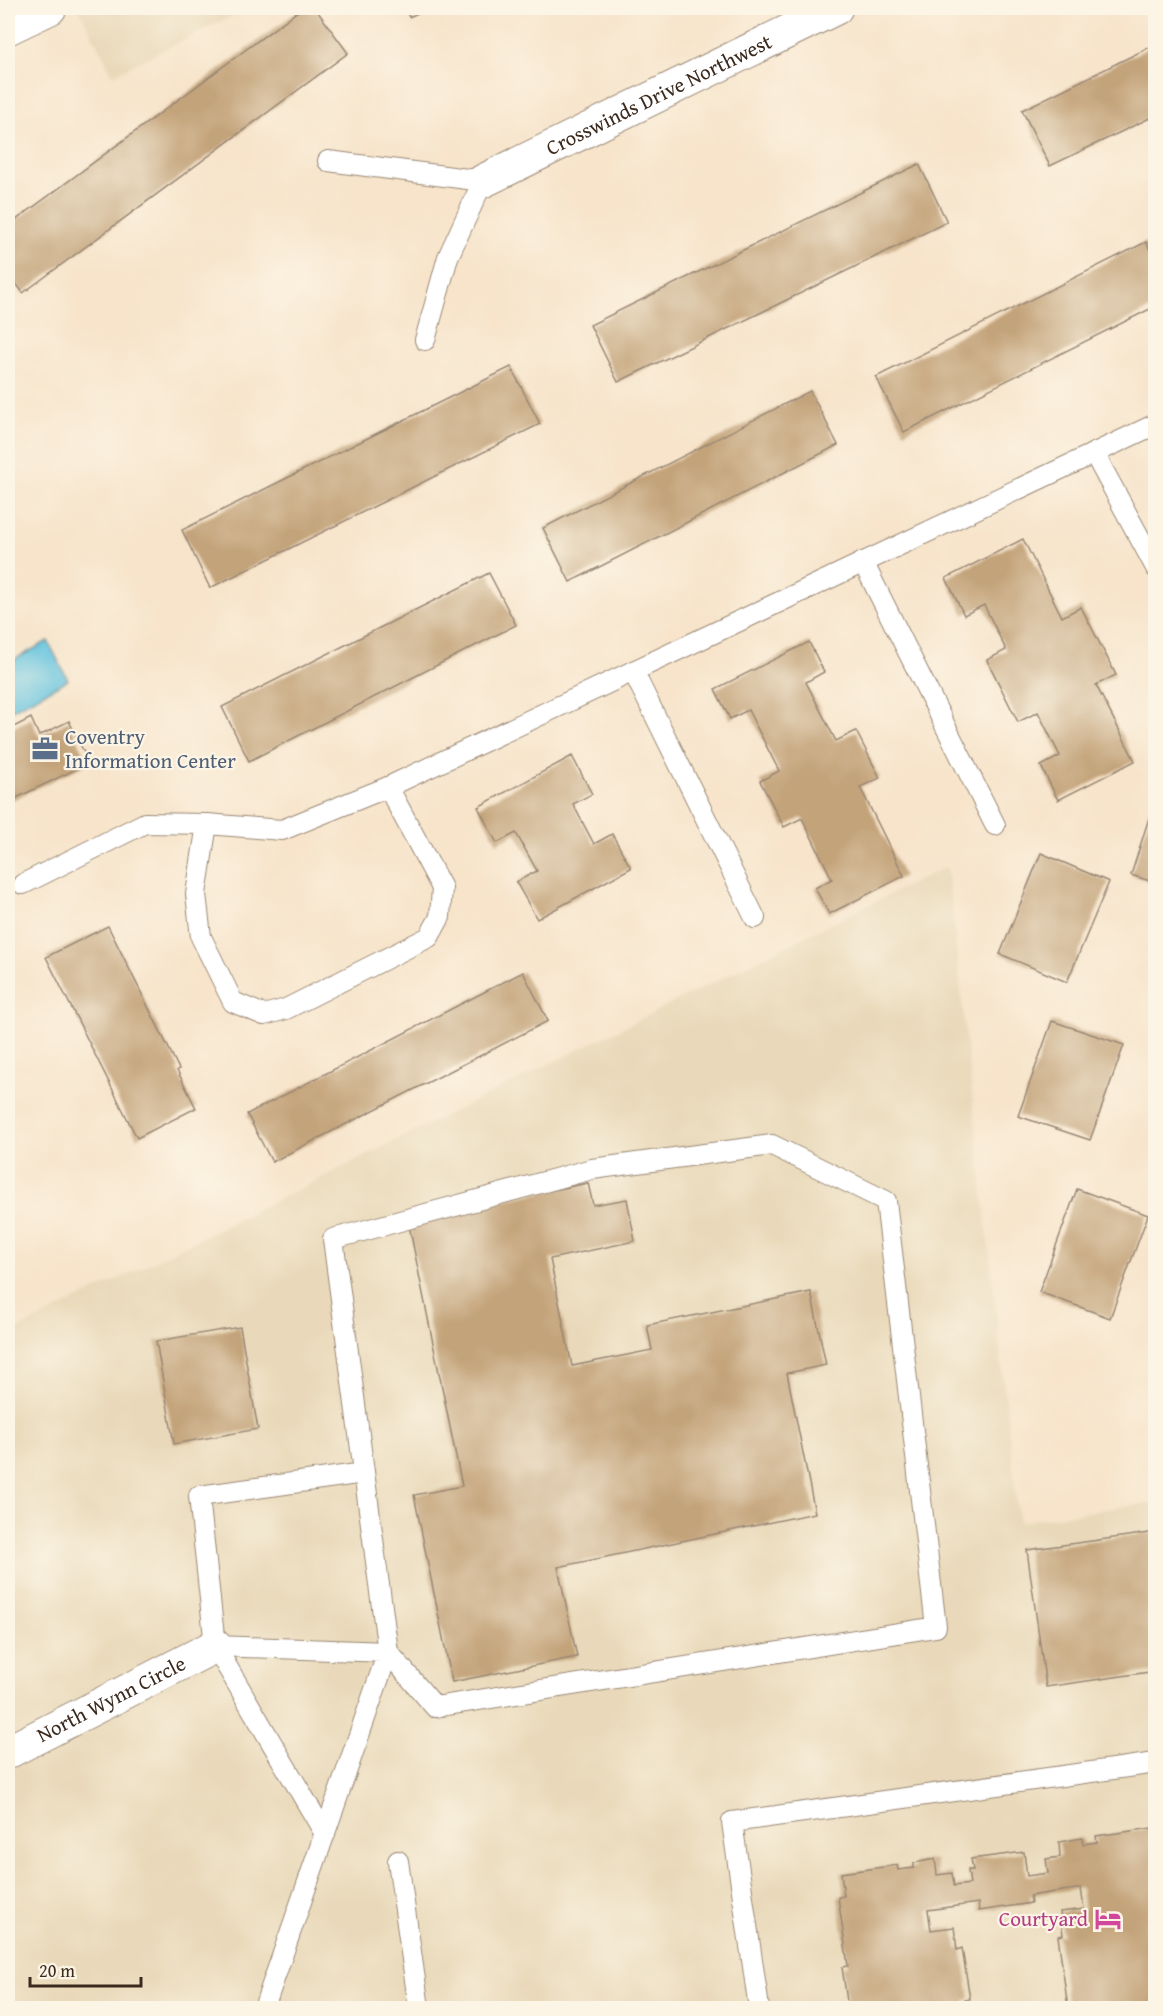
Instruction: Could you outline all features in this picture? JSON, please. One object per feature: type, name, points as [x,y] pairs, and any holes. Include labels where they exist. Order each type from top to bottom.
[{"type":"street","points":[[8,28],[51,8]]},
{"type":"street","name":"Crosswinds Drive Northwest","points":[[483,181],[836,8]]},
{"type":"street","name":"North Wynn Circle","points":[[8,1752],[215,1646]]},
{"type":"lane","points":[[328,161],[483,181],[448,257],[425,340]]},
{"type":"lane","points":[[23,884],[145,823],[207,824],[282,830],[388,788],[1155,423]]},
{"type":"lane","points":[[1094,453],[1155,568]]},
{"type":"lane","points":[[863,562],[995,825]]},
{"type":"lane","points":[[633,671],[755,918]]},
{"type":"lane","points":[[207,824],[196,894],[201,938],[233,1002],[264,1015],[286,1009],[429,937],[440,917],[442,888],[388,788]]},
{"type":"lane","points":[[215,1646],[388,1652],[435,1707],[936,1627],[886,1201],[772,1145],[592,1169],[333,1239],[388,1652],[264,2008]]},
{"type":"lane","points":[[325,1834],[215,1646],[199,1496],[364,1473]]},
{"type":"lane","points":[[759,2008],[732,1822],[1155,1764]]},
{"type":"lane","points":[[398,1862],[419,2008]]},
{"type":"shaded area","points":[[78,8],[248,8],[113,75]]},
{"type":"shaded area","points":[[947,866],[1019,1522],[1155,1502],[1155,2008],[8,2008],[8,1334]]},
{"type":"water","points":[[48,641],[68,680],[8,712],[8,663]]},
{"type":"building","points":[[302,8],[315,8],[348,53],[23,293],[8,272],[8,226]]},
{"type":"building","points":[[404,8],[429,8],[409,17]]},
{"type":"building","points":[[1156,44],[1156,115],[1050,166],[1022,110]]},
{"type":"building","points":[[919,164],[947,222],[618,382],[590,325]]},
{"type":"building","points":[[1146,242],[1156,261],[1156,306],[904,432],[876,377]]},
{"type":"building","points":[[511,367],[540,424],[210,588],[182,530]]},
{"type":"building","points":[[810,391],[838,445],[570,582],[543,528]]},
{"type":"building","points":[[1023,539],[1062,617],[1081,607],[1116,675],[1096,685],[1135,761],[1058,800],[1041,766],[1060,756],[1038,712],[1018,722],[987,660],[1006,650],[984,605],[964,615],[946,578]]},
{"type":"building","points":[[489,573],[516,625],[249,761],[222,707]]},
{"type":"building","points":[[809,642],[824,672],[806,682],[836,741],[856,731],[880,778],[860,787],[904,876],[829,914],[815,888],[832,879],[802,818],[784,827],[760,781],[779,771],[748,710],[730,719],[715,689]]},
{"type":"building","name":"Coventry Information Center","points":[[31,718],[39,736],[69,721],[89,763],[8,802],[8,730]]},
{"type":"building","points":[[572,756],[592,794],[573,804],[594,844],[612,834],[631,868],[537,919],[516,882],[537,871],[516,833],[497,843],[478,807]]},
{"type":"building","points":[[1153,805],[1156,806],[1156,883],[1131,875]]},
{"type":"building","points":[[1041,853],[1109,882],[1067,982],[1000,954]]},
{"type":"building","points":[[108,926],[196,1108],[137,1138],[46,957]]},
{"type":"building","points":[[523,972],[548,1021],[272,1162],[247,1114]]},
{"type":"building","points":[[1052,1021],[1124,1045],[1090,1140],[1018,1116]]},
{"type":"building","points":[[588,1183],[593,1205],[627,1199],[635,1241],[550,1259],[572,1366],[652,1350],[647,1325],[811,1292],[826,1365],[787,1373],[815,1513],[558,1567],[577,1657],[452,1682],[414,1495],[462,1486],[408,1220]]},
{"type":"building","points":[[1077,1189],[1148,1215],[1110,1318],[1039,1292]]},
{"type":"building","points":[[240,1327],[258,1429],[174,1444],[156,1341]]},
{"type":"building","points":[[1156,1532],[1156,1671],[1046,1687],[1027,1550]]},
{"type":"building","name":"Courtyard","points":[[1152,1828],[1156,1849],[1156,2008],[1068,2008],[1058,1936],[1063,1935],[1060,1912],[1084,1909],[1081,1888],[1030,1896],[1031,1903],[979,1911],[978,1903],[928,1910],[931,1930],[954,1927],[957,1950],[962,1948],[970,1999],[965,2000],[966,2008],[848,2008],[842,1967],[848,1966],[838,1897],[844,1896],[841,1873],[897,1865],[898,1870],[914,1868],[914,1863],[935,1859],[937,1875],[952,1873],[954,1886],[970,1884],[968,1870],[973,1870],[971,1859],[1024,1852],[1027,1876],[1048,1873],[1046,1859],[1060,1857],[1059,1842],[1082,1838],[1083,1844],[1097,1842],[1096,1836]]},
{"type":"place","name":"Coventry Information Center","points":[[45,749]]},
{"type":"place","name":"Courtyard","points":[[1108,1919]]}]
